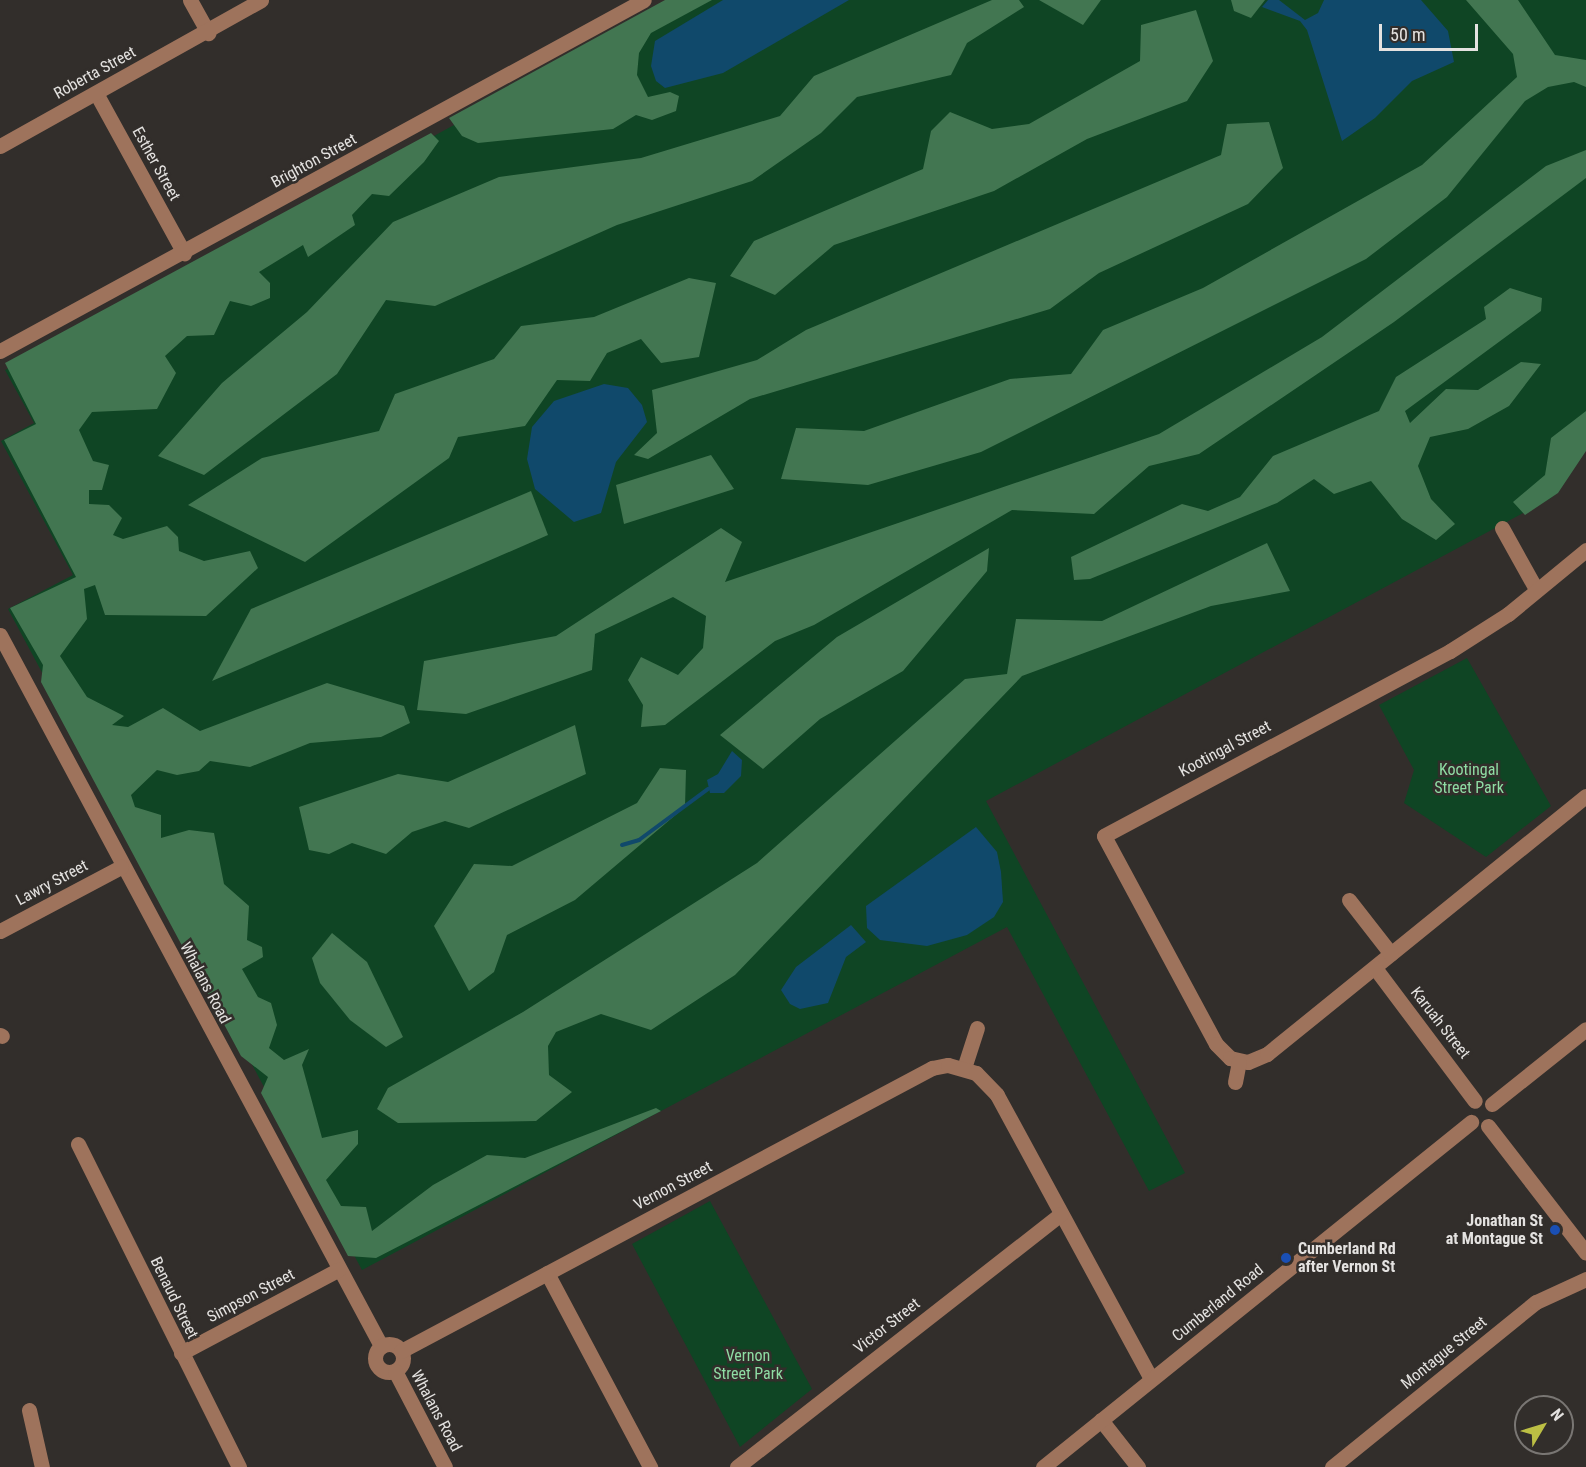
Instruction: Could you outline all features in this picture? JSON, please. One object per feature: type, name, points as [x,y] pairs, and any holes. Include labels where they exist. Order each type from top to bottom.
[{"type":"street","points":[[190,0],[208,33]]},
{"type":"street","name":"Roberta Street","points":[[0,146],[208,33],[261,0]]},
{"type":"street","name":"Brighton Street","points":[[0,351],[184,253],[644,0]]},
{"type":"street","name":"Esther Street","points":[[96,93],[184,253]]},
{"type":"street","points":[[1502,528],[1536,589]]},
{"type":"street","name":"Kootingal Street","points":[[1239,1062],[1216,1044],[1104,836],[1450,651],[1586,550]]},
{"type":"street","name":"Whalans Road","points":[[0,635],[121,867],[381,1346]]},
{"type":"street","points":[[1235,1082],[1239,1062],[1267,1054],[1586,796]]},
{"type":"street","name":"Lawry Street","points":[[0,931],[121,867]]},
{"type":"street","points":[[1350,900],[1391,954]]},
{"type":"street","name":"Karuah Street","points":[[1375,968],[1475,1101]]},
{"type":"street","points":[[977,1028],[964,1068],[984,1078],[997,1095],[1151,1379]]},
{"type":"street","points":[[1586,1029],[1492,1104],[1475,1101],[1468,1111],[1471,1122],[1488,1126],[1586,1253]]},
{"type":"street","name":"Vernon Street","points":[[402,1351],[932,1068],[964,1068]]},
{"type":"street","points":[[1488,1126],[1495,1116],[1492,1104]]},
{"type":"street","name":"Cumberland Road","points":[[1043,1467],[1471,1122]]},
{"type":"street","name":"Benaud Street","points":[[78,1144],[239,1467]]},
{"type":"street","name":"Victor Street","points":[[737,1467],[1061,1214]]},
{"type":"street","name":"Simpson Street","points":[[181,1353],[338,1270]]},
{"type":"street","points":[[548,1273],[650,1467]]},
{"type":"street","name":"Montague Street","points":[[1332,1467],[1536,1302],[1586,1279]]},
{"type":"street","points":[[393,1344],[402,1351],[403,1363],[395,1371],[377,1366],[381,1346],[393,1344]]},
{"type":"street","name":"Whalans Road","points":[[395,1371],[445,1467]]},
{"type":"street","points":[[29,1410],[42,1467]]},
{"type":"street","points":[[1101,1420],[1138,1467]]},
{"type":"green space","points":[[665,0],[712,0],[651,33],[639,53],[637,75],[648,97],[670,92],[679,96],[676,111],[652,120],[636,115],[613,129],[478,143],[462,136],[449,118]]},
{"type":"green space","points":[[683,0],[1586,0],[1586,444],[1551,498],[986,801],[1185,1173],[1149,1191],[1007,927],[362,1270],[8,609],[73,575],[1,441],[34,423],[5,370]]},
{"type":"green space","points":[[992,0],[1019,0],[1024,7],[967,43],[951,75],[857,97],[821,133],[752,181],[617,225],[435,306],[386,300],[337,374],[204,475],[158,456],[222,383],[307,312],[393,222],[499,177],[641,158],[780,116],[814,76]]},
{"type":"green space","points":[[1039,0],[1101,0],[1083,25]]},
{"type":"green space","points":[[1231,0],[1265,0],[1251,18],[1234,11]]},
{"type":"green space","points":[[1466,0],[1518,0],[1555,55],[1586,60],[1586,87],[1574,82],[1548,87],[1525,101],[1447,197],[1366,259],[981,452],[868,485],[781,479],[796,428],[864,431],[1010,379],[1071,374],[1103,330],[1203,288],[1422,165],[1517,77],[1513,54]]},
{"type":"green space","points":[[1196,10],[1213,61],[1187,101],[1087,139],[994,191],[834,245],[775,295],[730,276],[754,241],[923,169],[931,131],[950,112],[992,129],[1029,124],[1140,61],[1141,25]]},
{"type":"green space","points":[[1269,122],[1283,168],[1248,204],[1099,273],[1050,309],[750,399],[648,459],[634,455],[657,433],[652,390],[757,360],[806,330],[1221,155],[1227,124]]},
{"type":"green space","points":[[431,133],[439,141],[424,162],[389,196],[372,194],[352,215],[355,225],[308,257],[303,245],[259,272],[270,283],[270,298],[251,306],[230,301],[214,335],[187,336],[165,356],[176,373],[157,409],[92,412],[79,430],[93,461],[109,465],[102,490],[89,490],[89,504],[109,505],[122,518],[113,535],[123,539],[167,526],[178,537],[179,551],[204,561],[250,551],[258,568],[206,616],[105,615],[95,585],[84,589],[87,619],[60,656],[87,697],[124,716],[112,725],[128,727],[163,708],[200,731],[327,683],[404,706],[410,723],[381,737],[310,743],[250,767],[210,761],[199,771],[177,775],[157,770],[131,795],[135,807],[161,815],[161,838],[189,830],[214,833],[224,884],[249,906],[247,940],[262,947],[263,957],[242,969],[258,997],[271,1003],[277,1025],[269,1048],[284,1060],[309,1049],[302,1065],[322,1138],[358,1130],[358,1144],[326,1180],[341,1206],[366,1207],[372,1231],[433,1185],[487,1155],[525,1158],[656,1108],[661,1111],[376,1258],[348,1256],[261,1093],[268,1077],[241,1056],[41,682],[43,665],[10,608],[76,577],[4,440],[36,424],[5,363]]},
{"type":"green space","points":[[1586,150],[1586,178],[1394,322],[1199,454],[1149,466],[1094,514],[1012,510],[814,625],[775,641],[665,725],[641,727],[643,705],[628,680],[641,657],[678,675],[703,648],[706,616],[673,597],[595,634],[592,670],[466,714],[417,710],[424,661],[556,636],[721,528],[742,542],[725,582],[1159,434],[1322,337],[1546,166]]},
{"type":"green space","points":[[689,278],[716,283],[699,357],[661,363],[641,339],[607,353],[590,381],[557,380],[525,426],[458,437],[449,458],[305,562],[188,505],[262,458],[379,431],[395,394],[494,359],[521,326],[594,317]]},
{"type":"green space","points":[[1510,288],[1542,298],[1541,311],[1405,411],[1410,423],[1446,389],[1478,390],[1521,362],[1541,364],[1509,406],[1468,429],[1430,437],[1418,466],[1431,499],[1455,524],[1436,540],[1402,519],[1371,481],[1334,494],[1314,479],[1277,503],[1090,579],[1074,580],[1071,557],[1182,504],[1208,511],[1240,497],[1273,456],[1379,411],[1396,377],[1486,319],[1484,307]]},
{"type":"green space","points":[[1586,411],[1586,451],[1558,493],[1525,515],[1513,502],[1545,475],[1551,438]]},
{"type":"green space","points":[[711,455],[734,489],[624,524],[616,485]]},
{"type":"green space","points":[[531,491],[548,535],[212,681],[251,609]]},
{"type":"green space","points":[[1267,543],[1290,591],[1211,606],[1022,676],[735,975],[651,1030],[601,1014],[556,1032],[548,1046],[549,1075],[572,1092],[536,1121],[398,1123],[377,1109],[388,1088],[523,1012],[757,863],[965,679],[1007,674],[1016,619],[1102,621]]},
{"type":"green space","points":[[989,548],[987,571],[903,671],[820,719],[763,769],[720,735],[837,637]]},
{"type":"green space","name":"Kootingal Street Park","points":[[1467,658],[1551,806],[1486,857],[1404,803],[1414,770],[1379,705]]},
{"type":"green space","points":[[575,725],[586,774],[469,828],[445,821],[412,832],[386,854],[352,843],[329,854],[309,850],[299,807],[398,774],[448,782]]},
{"type":"green space","points":[[660,768],[686,770],[685,807],[575,900],[507,935],[494,972],[469,991],[434,926],[474,864],[512,866],[637,803]]},
{"type":"green space","points":[[332,933],[367,962],[403,1037],[386,1047],[350,1020],[320,983],[312,958]]},
{"type":"green space","name":"Vernon Street Park","points":[[710,1201],[812,1389],[740,1447],[632,1244]]},
{"type":"water","points":[[723,0],[849,0],[723,73],[665,88],[656,81],[651,66],[655,41]]},
{"type":"water","points":[[1268,0],[1279,0],[1305,20],[1318,13],[1324,0],[1421,0],[1448,31],[1454,62],[1412,81],[1375,118],[1342,141],[1307,30],[1300,21],[1262,7]]},
{"type":"water","points":[[604,384],[628,388],[642,405],[647,422],[616,462],[601,513],[574,522],[535,489],[527,459],[532,427],[554,401]]},
{"type":"water","points":[[732,751],[742,760],[741,776],[724,793],[710,793],[707,780],[718,774]]},
{"type":"water","points":[[976,827],[997,852],[1001,872],[1003,902],[994,917],[967,935],[927,946],[880,940],[867,928],[866,906]]},
{"type":"water","points":[[851,925],[866,942],[846,957],[828,1003],[800,1009],[790,1004],[781,990],[796,967]]},
{"type":"waterway","points":[[622,845],[639,840],[708,789]]},
{"type":"place","name":"Jonathan St at Montague St","points":[[1555,1230]]},
{"type":"place","name":"Cumberland Rd after Vernon St","points":[[1286,1258]]}]
